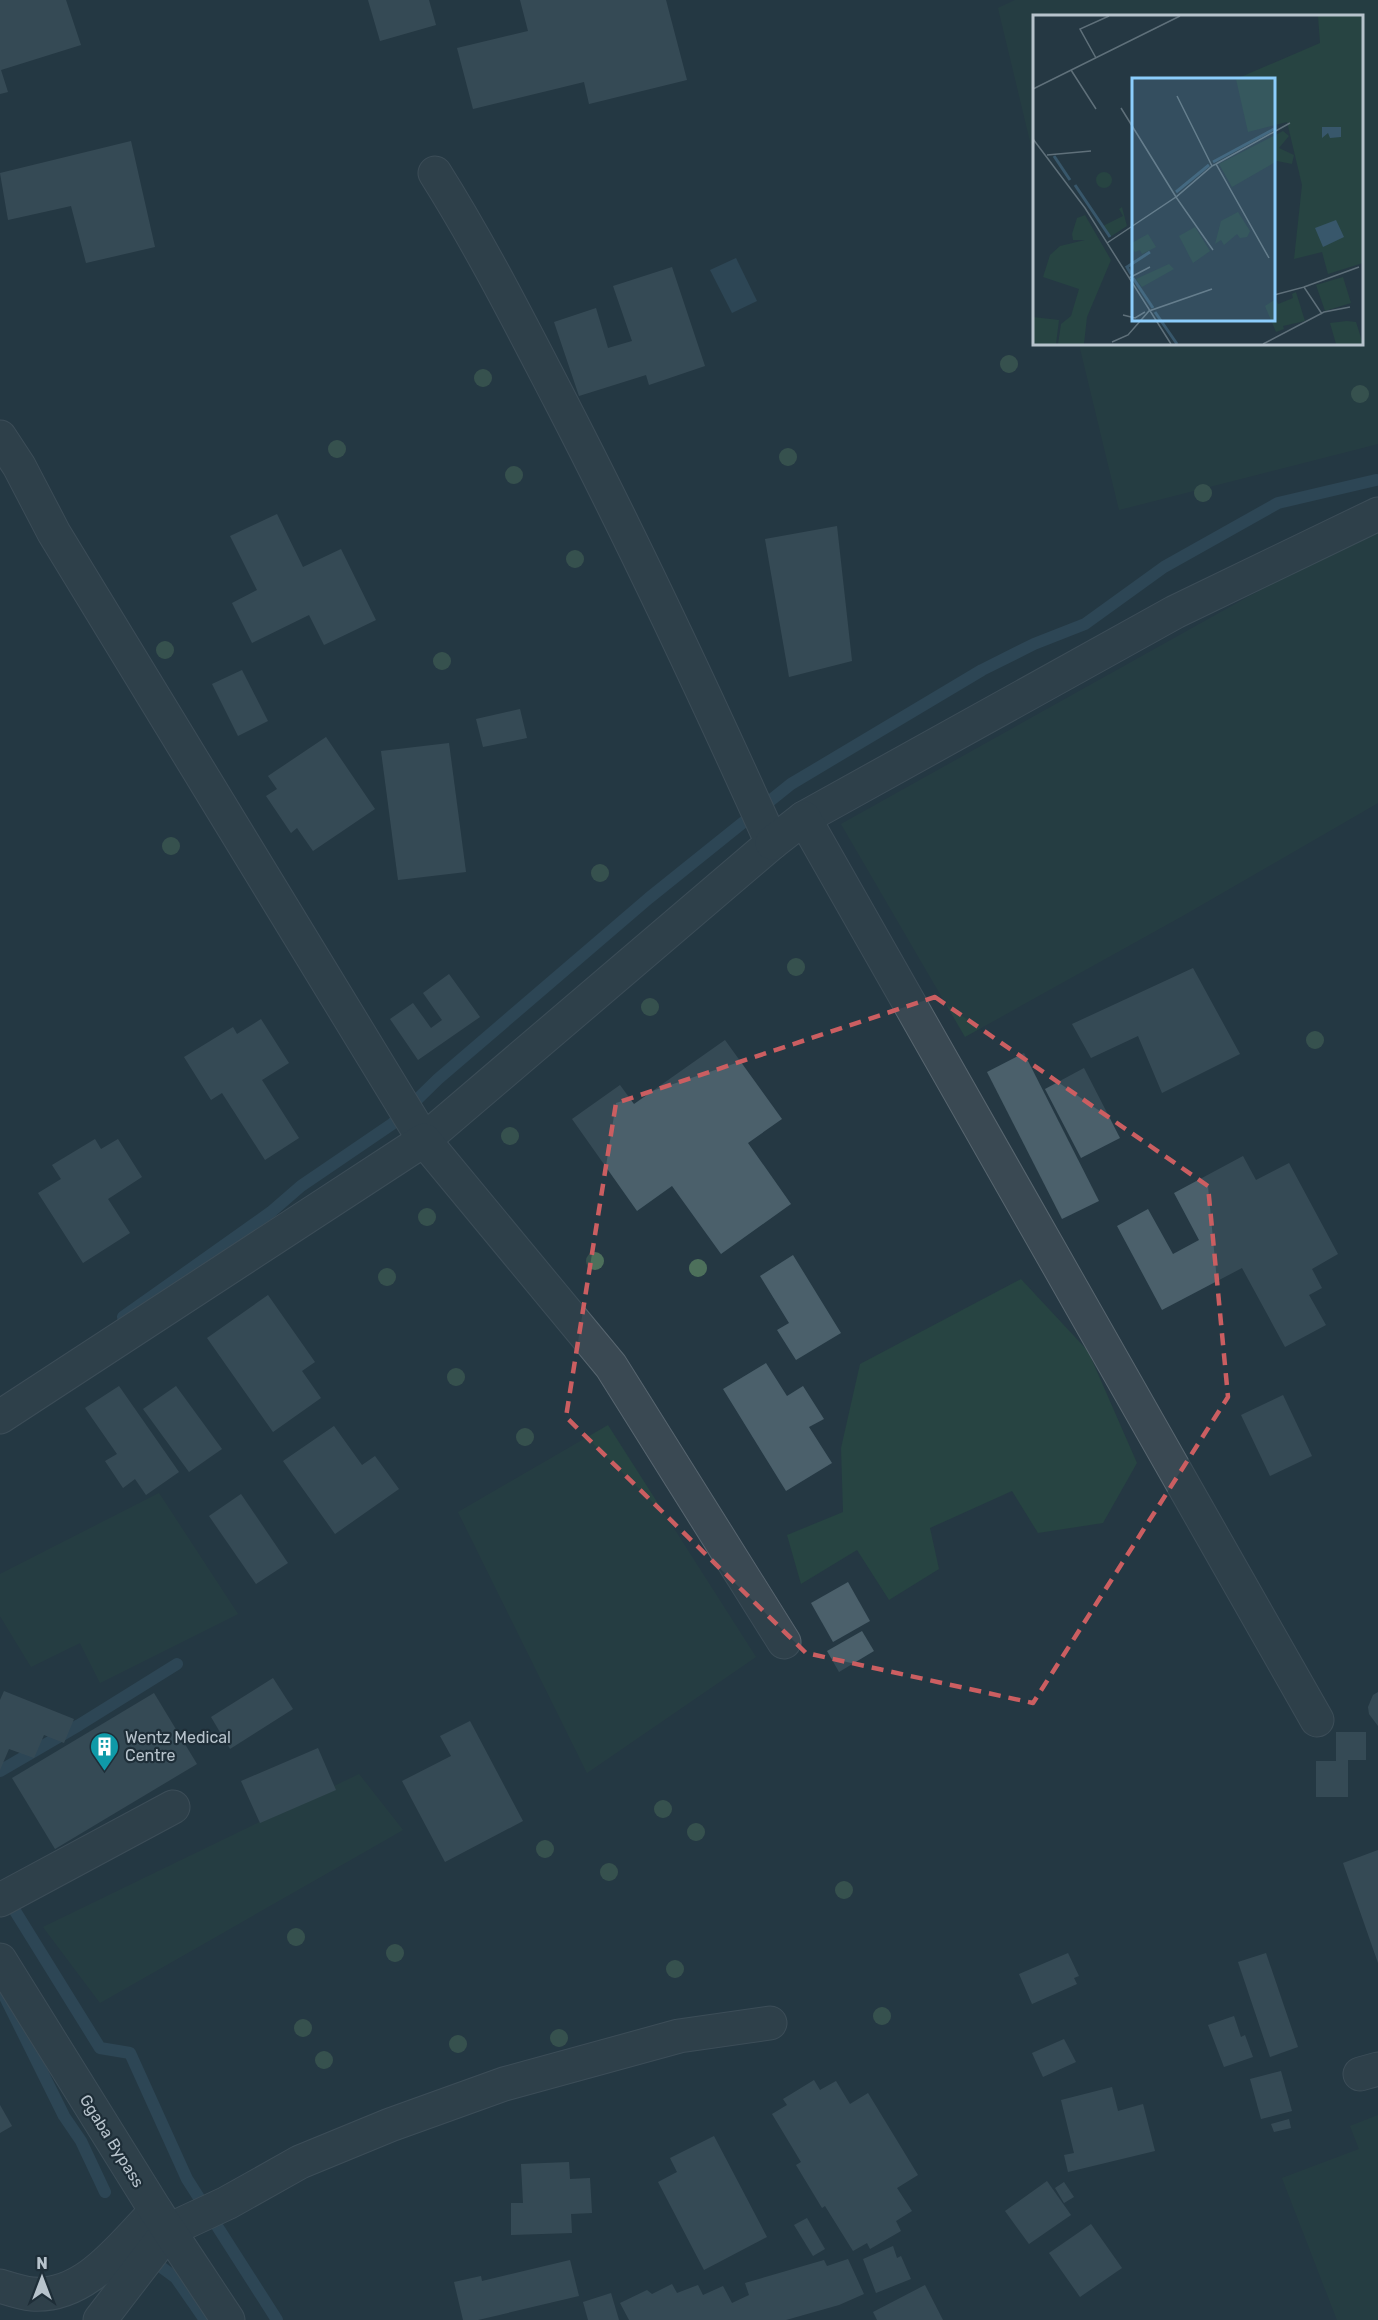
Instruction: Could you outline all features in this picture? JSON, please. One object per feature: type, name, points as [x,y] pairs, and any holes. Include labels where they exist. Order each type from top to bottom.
[{"type":"street","points":[[435,173],[502,290],[617,510],[772,843]]},
{"type":"street","points":[[0,437],[19,466],[54,533],[424,1140],[611,1366],[784,1642]]},
{"type":"street","points":[[0,1417],[424,1140],[804,818],[1175,612],[1378,514]]},
{"type":"street","points":[[804,818],[1317,1720]]},
{"type":"street","points":[[0,1900],[173,1807]]},
{"type":"street","name":"Ggaba Bypass","points":[[0,1960],[163,2221],[228,2320]]},
{"type":"street","points":[[0,2286],[33,2294],[69,2288],[90,2278],[163,2221],[227,2203],[300,2162],[390,2125],[504,2084],[680,2036],[770,2023]]},
{"type":"street","points":[[100,2320],[163,2221]]},
{"type":"highlighted area","points":[[935,997],[1208,1186],[1228,1397],[1033,1703],[806,1653],[566,1417],[616,1103]]},
{"type":"green space","points":[[1015,0],[1378,0],[1378,444],[1119,510],[1079,345],[1363,345],[1363,15],[1033,15],[1033,154],[998,8]]},
{"type":"green space","points":[[1378,531],[1378,803],[1186,914],[965,1037],[841,824],[1314,560]]},
{"type":"green space","points":[[1021,1279],[1088,1351],[1137,1463],[1103,1523],[1038,1533],[1012,1491],[930,1528],[939,1569],[889,1600],[857,1550],[801,1584],[787,1535],[843,1512],[841,1448],[860,1364]]},
{"type":"green space","points":[[608,1425],[756,1657],[587,1773],[458,1512]]},
{"type":"green space","points":[[159,1493],[238,1614],[100,1683],[80,1643],[31,1667],[0,1616],[0,1574]]},
{"type":"green space","points":[[359,1774],[403,1830],[100,2003],[43,1927]]},
{"type":"green space","points":[[1378,2115],[1378,2320],[1337,2320],[1282,2178],[1359,2149],[1350,2126]]},
{"type":"water","points":[[736,258],[757,301],[732,313],[710,270]]},
{"type":"building","points":[[0,0],[66,0],[81,45],[1,70],[8,92],[0,94]]},
{"type":"building","points":[[368,0],[429,0],[436,25],[380,41]]},
{"type":"building","points":[[520,0],[666,0],[687,80],[589,104],[584,82],[473,109],[457,48],[528,31]]},
{"type":"building","points":[[131,141],[155,247],[86,263],[71,206],[8,220],[0,173]]},
{"type":"building","points":[[672,267],[705,366],[649,385],[646,375],[579,396],[554,322],[596,308],[608,348],[632,341],[613,286]]},
{"type":"building","points":[[277,514],[303,567],[341,549],[376,620],[324,645],[309,615],[252,643],[232,603],[257,590],[230,536]]},
{"type":"building","points":[[837,526],[852,661],[789,677],[765,539]]},
{"type":"building","points":[[242,670],[268,721],[238,736],[212,684]]},
{"type":"building","points":[[520,709],[527,738],[483,747],[476,719]]},
{"type":"building","points":[[326,737],[375,809],[313,851],[297,828],[291,833],[266,796],[277,789],[268,776]]},
{"type":"building","points":[[449,743],[466,872],[398,880],[381,751]]},
{"type":"building","points":[[1193,968],[1240,1054],[1162,1093],[1138,1036],[1091,1058],[1072,1024]]},
{"type":"building","points":[[449,974],[480,1017],[418,1060],[390,1019],[413,1003],[431,1028],[442,1020],[423,993]]},
{"type":"building","points":[[261,1019],[289,1063],[262,1080],[299,1138],[265,1160],[222,1093],[211,1100],[184,1057],[233,1027],[237,1034]]},
{"type":"building","points":[[725,1040],[782,1119],[748,1143],[791,1204],[721,1254],[672,1186],[637,1211],[572,1119],[620,1085],[634,1104]]},
{"type":"building","points":[[1024,1053],[1099,1201],[1062,1219],[987,1072]]},
{"type":"building","points":[[1084,1068],[1120,1138],[1081,1158],[1045,1089]]},
{"type":"building","points":[[95,1139],[101,1149],[118,1139],[142,1177],[108,1199],[130,1233],[83,1263],[38,1193],[61,1179],[52,1165]]},
{"type":"building","points":[[1243,1156],[1256,1180],[1289,1163],[1338,1254],[1312,1269],[1322,1288],[1309,1295],[1326,1325],[1285,1347],[1242,1268],[1162,1310],[1117,1226],[1148,1209],[1173,1254],[1199,1240],[1174,1193]]},
{"type":"building","points":[[793,1255],[841,1333],[796,1360],[777,1330],[789,1323],[760,1276]]},
{"type":"building","points":[[268,1295],[315,1362],[302,1371],[321,1398],[273,1432],[207,1338]]},
{"type":"building","points":[[766,1363],[787,1396],[803,1386],[824,1419],[809,1427],[832,1463],[786,1491],[723,1389]]},
{"type":"building","points":[[119,1386],[179,1472],[146,1495],[135,1479],[123,1488],[105,1461],[117,1454],[85,1408]]},
{"type":"building","points":[[176,1386],[222,1449],[189,1472],[143,1409]]},
{"type":"building","points":[[1283,1395],[1312,1456],[1270,1476],[1241,1415]]},
{"type":"building","points":[[334,1426],[362,1465],[375,1456],[399,1489],[335,1534],[283,1461]]},
{"type":"building","points":[[241,1494],[288,1563],[256,1584],[209,1516]]},
{"type":"building","points":[[848,1582],[870,1621],[833,1642],[811,1603]]},
{"type":"building","points":[[862,1631],[874,1651],[839,1672],[827,1651]]},
{"type":"building","points":[[273,1678],[293,1709],[230,1749],[211,1717]]},
{"type":"building","points":[[4,1691],[74,1719],[64,1743],[44,1735],[34,1758],[9,1749],[0,1770],[0,1700]]},
{"type":"building","points":[[1378,1692],[1378,1726],[1369,1714],[1368,1707],[1373,1695]]},
{"type":"building","name":"Wentz Medical Centre","points":[[154,1693],[197,1764],[55,1849],[12,1778]]},
{"type":"building","points":[[470,1721],[523,1821],[445,1862],[402,1781],[451,1756],[440,1736]]},
{"type":"building","points":[[1336,1732],[1366,1732],[1366,1760],[1348,1760],[1348,1797],[1316,1797],[1316,1761],[1336,1761]]},
{"type":"building","points":[[318,1748],[336,1790],[260,1823],[241,1781]]},
{"type":"building","points":[[1378,1850],[1378,1963],[1343,1863]]},
{"type":"building","points":[[1068,1953],[1079,1976],[1074,1978],[1077,1984],[1032,2004],[1019,1974]]},
{"type":"building","points":[[1266,1953],[1298,2047],[1270,2057],[1238,1962]]},
{"type":"building","points":[[1234,2016],[1241,2037],[1245,2035],[1253,2057],[1224,2067],[1208,2025]]},
{"type":"building","points":[[1064,2039],[1076,2062],[1043,2077],[1032,2053]]},
{"type":"building","points":[[1281,2071],[1292,2111],[1261,2119],[1250,2079]]},
{"type":"building","points":[[814,2080],[820,2090],[836,2081],[850,2104],[868,2093],[918,2175],[897,2188],[912,2211],[896,2221],[901,2231],[870,2249],[867,2243],[853,2251],[825,2206],[822,2208],[796,2165],[801,2162],[772,2114],[787,2105],[783,2099]]},
{"type":"building","points":[[1112,2087],[1118,2111],[1143,2104],[1155,2151],[1068,2172],[1064,2155],[1074,2153],[1061,2100]]},
{"type":"building","points":[[0,2105],[12,2126],[0,2133]]},
{"type":"building","points":[[1289,2119],[1291,2128],[1274,2132],[1271,2124]]},
{"type":"building","points":[[714,2136],[767,2237],[704,2270],[658,2182],[677,2172],[670,2158]]},
{"type":"building","points":[[569,2162],[570,2179],[590,2178],[592,2213],[571,2214],[572,2233],[511,2235],[511,2203],[523,2203],[521,2164]]},
{"type":"building","points":[[1047,2181],[1071,2215],[1029,2244],[1005,2211]]},
{"type":"building","points":[[1064,2182],[1074,2197],[1064,2203],[1055,2188]]},
{"type":"building","points":[[807,2218],[825,2249],[813,2256],[794,2225]]},
{"type":"building","points":[[1091,2224],[1122,2268],[1080,2297],[1049,2253]]},
{"type":"building","points":[[893,2246],[897,2258],[901,2256],[911,2279],[876,2293],[863,2259]]},
{"type":"building","points":[[848,2259],[864,2294],[839,2305],[786,2320],[629,2320],[620,2303],[647,2290],[652,2294],[672,2284],[677,2293],[698,2285],[703,2295],[723,2286],[732,2303],[749,2295],[745,2283],[824,2260],[827,2266]]},
{"type":"building","points":[[570,2260],[579,2296],[478,2320],[463,2320],[454,2282],[481,2276],[482,2281]]},
{"type":"building","points":[[925,2285],[943,2320],[877,2320],[873,2312]]},
{"type":"building","points":[[611,2293],[619,2320],[588,2320],[583,2302]]},
{"type":"waterway","points":[[123,1317],[271,1212],[301,1186],[392,1124],[438,1079],[649,898],[791,784],[982,670],[1034,644],[1085,624],[1164,567],[1278,503],[1376,480]]},
{"type":"waterway","points":[[0,1771],[177,1664]]},
{"type":"waterway","points":[[7,1898],[100,2048],[130,2053],[187,2179],[277,2320]]},
{"type":"waterway","points":[[4,1995],[64,2116],[81,2141],[105,2192]]},
{"type":"waterway","points":[[149,2258],[176,2278],[205,2320]]},
{"type":"place","name":"Wentz Medical Centre","points":[[104,1772]]}]
